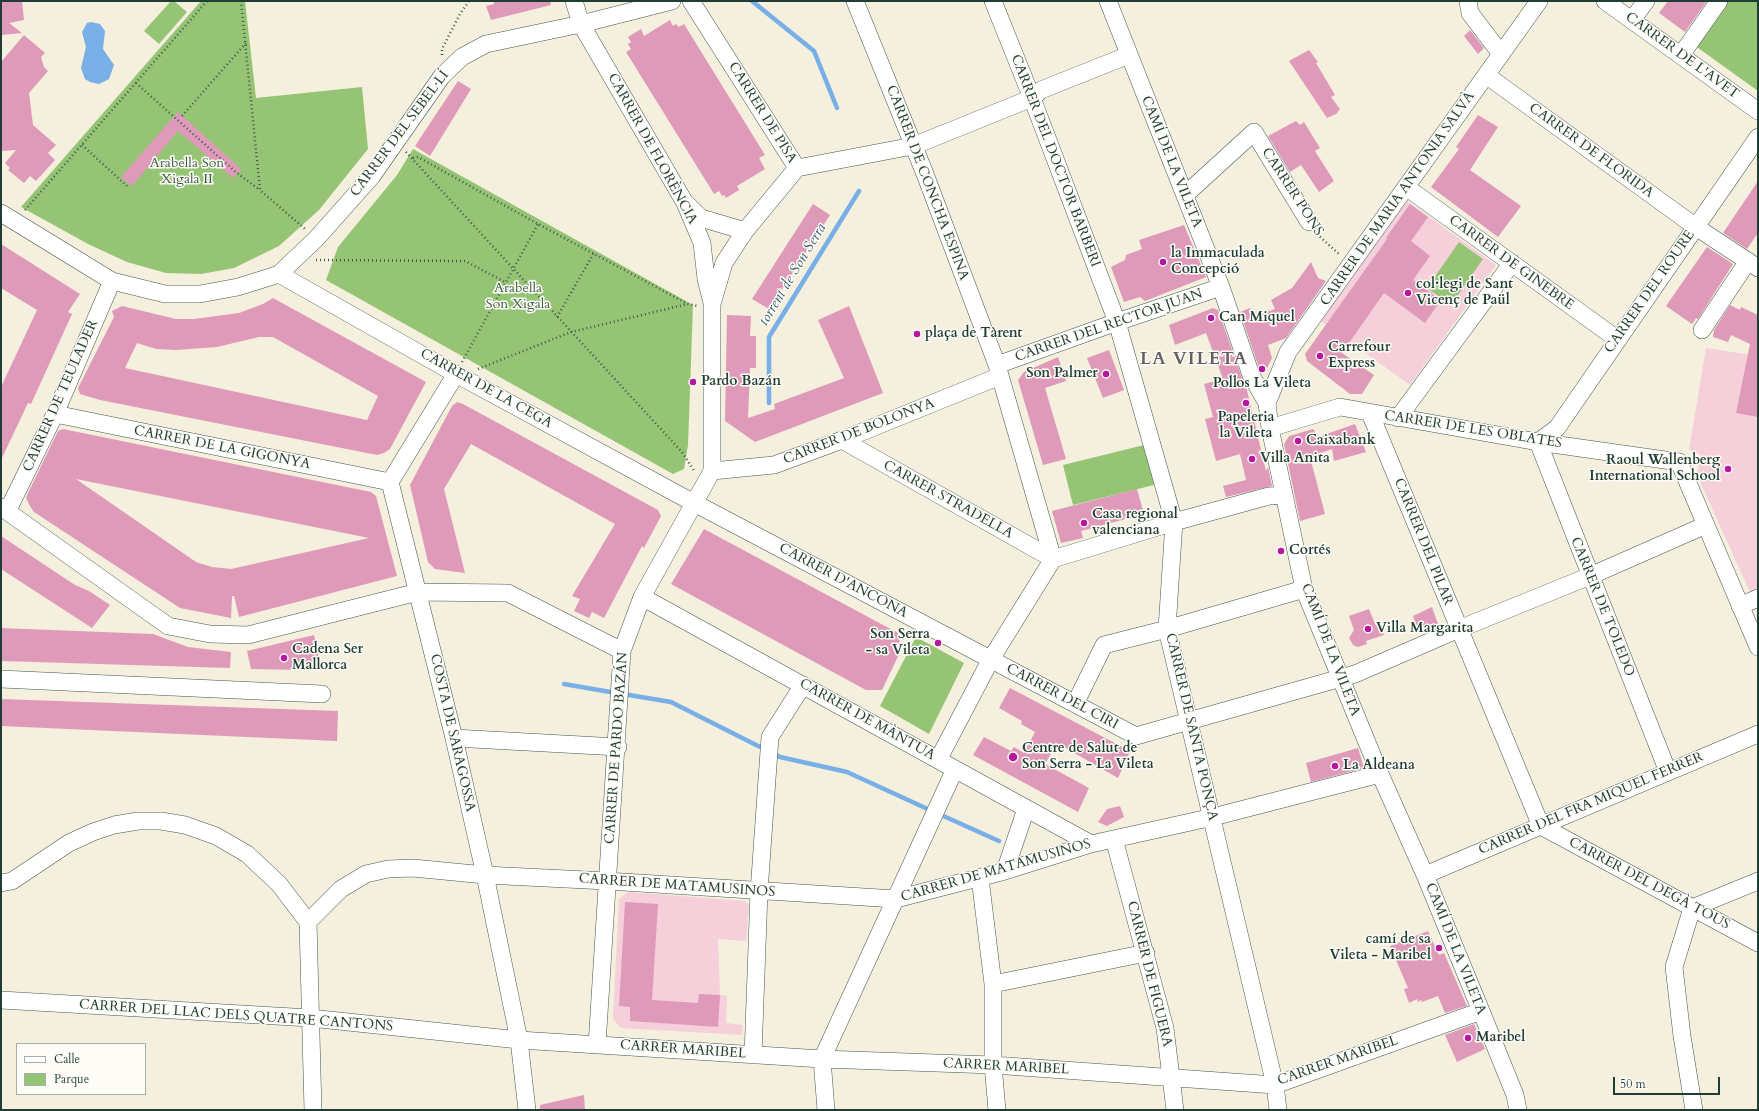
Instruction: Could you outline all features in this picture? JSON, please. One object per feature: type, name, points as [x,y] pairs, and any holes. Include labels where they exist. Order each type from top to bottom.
[{"type":"street","name":"CARRER DE FLORÈNCIA","points":[[574,1],[580,24],[685,203],[702,243],[706,279],[712,307]]},
{"type":"street","name":"CARRER DEL SEBEL·LÍ","points":[[8,218],[112,281],[165,294],[200,294],[238,287],[279,274],[316,239],[372,176],[442,76],[462,57],[486,44],[580,24],[672,1]]},
{"type":"street","name":"CARRER DE PISA","points":[[691,1],[797,168],[745,231],[724,263],[712,307]]},
{"type":"street","name":"CARRER DE CONCHA ESPINA","points":[[855,1],[913,146],[999,371],[1054,559]]},
{"type":"street","name":"CARRER DEL DOCTOR BARBERI","points":[[993,1],[1032,98],[1117,322]]},
{"type":"street","name":"CAMÍ DE LA VILETA","points":[[1108,1],[1128,55],[1221,287],[1251,375],[1267,403],[1270,428],[1304,589],[1340,679],[1425,875],[1481,1011],[1515,1095],[1518,1110]]},
{"type":"street","points":[[1468,1],[1470,13],[1501,54]]},
{"type":"street","name":"CARRER DE MARIA ANTONIA SALVÀ","points":[[1267,403],[1288,352],[1539,1]]},
{"type":"street","name":"CARRER DE L'AVET","points":[[1605,1],[1758,111]]},
{"type":"street","points":[[1632,20],[1646,1]]},
{"type":"street","points":[[1681,55],[1720,1]]},
{"type":"street","points":[[797,168],[913,146],[1032,98],[1041,90],[1128,55]]},
{"type":"street","name":"CARRER DE FLORIDA","points":[[1486,75],[1696,227],[1753,264]]},
{"type":"street","name":"CARRER PONS","points":[[1185,195],[1254,132],[1310,222]]},
{"type":"street","name":"CARRER DEL ROURE","points":[[1538,442],[1557,428],[1617,339],[1758,137]]},
{"type":"street","name":"CARRER DE GINEBRE","points":[[1406,187],[1617,339]]},
{"type":"street","points":[[685,203],[701,218],[745,231]]},
{"type":"street","points":[[1398,418],[1512,263]]},
{"type":"street","points":[[1702,330],[1753,264]]},
{"type":"street","name":"CARRER DE LA CEGA","points":[[279,274],[456,374],[694,502]]},
{"type":"street","name":"CARRER DE TEULADER","points":[[4,508],[55,414],[112,281]]},
{"type":"street","name":"CARRER DEL RECTOR JUAN","points":[[999,371],[1117,322],[1221,287]]},
{"type":"street","points":[[708,478],[712,307]]},
{"type":"street","name":"CARRER DE SANTA PONÇA","points":[[1117,322],[1174,522],[1167,629],[1213,817],[1275,1085],[1278,1110]]},
{"type":"street","name":"CARRER DE BOLONYA","points":[[708,478],[774,465],[842,440],[999,371]]},
{"type":"street","points":[[390,482],[456,374]]},
{"type":"street","name":"CARRER DE LES OBLATES","points":[[1270,428],[1340,407],[1538,442],[1679,462],[1706,525]]},
{"type":"street","name":"CARRER DEL PILAR","points":[[1370,413],[1541,826]]},
{"type":"street","name":"CARRER DE LA GIGONYA","points":[[55,414],[390,482]]},
{"type":"street","name":"CARRER STRADELLA","points":[[842,440],[1054,559]]},
{"type":"street","name":"CARRER DE TOLEDO","points":[[1538,442],[1668,772]]},
{"type":"street","name":"CARRER DE PARDO BAZÁN","points":[[597,1045],[607,881],[618,747],[622,651],[642,597],[708,478]]},
{"type":"street","name":"COSTA DE SARAGOSSA","points":[[390,482],[454,738],[485,875],[519,1040],[527,1110]]},
{"type":"street","points":[[938,760],[991,659],[1054,559],[1174,522],[1270,496],[1284,495]]},
{"type":"street","name":"CARRER D'ANCONA","points":[[694,502],[991,659]]},
{"type":"street","points":[[4,508],[168,626],[210,634],[248,635],[418,592],[508,593],[622,651]]},
{"type":"street","points":[[1706,525],[1758,647]]},
{"type":"street","name":"CARRER DEL CIRI","points":[[991,659],[1136,736],[1355,674],[1459,629],[1590,576],[1706,525]]},
{"type":"street","points":[[1075,704],[1104,645],[1167,629],[1304,589]]},
{"type":"street","name":"CARRER DE MÀNTUA","points":[[642,597],[1091,844]]},
{"type":"street","points":[[1740,606],[1758,598]]},
{"type":"street","points":[[1,679],[322,694]]},
{"type":"street","points":[[753,1055],[759,892],[770,737],[803,685]]},
{"type":"street","name":"CARRER DEL FRA MIQUEL FERRER","points":[[1425,875],[1758,734]]},
{"type":"street","points":[[454,738],[618,747]]},
{"type":"street","points":[[826,1110],[822,1060],[955,769]]},
{"type":"street","name":"CARRER DE MATAMUSINOS","points":[[308,922],[341,889],[366,874],[388,869],[413,868],[485,875],[607,881],[896,900],[980,878],[1091,844],[1213,817],[1380,774]]},
{"type":"street","points":[[1004,871],[1026,808]]},
{"type":"street","points":[[1,883],[12,881],[69,843],[93,832],[114,825],[138,821],[161,821],[184,825],[216,836],[247,854],[279,884],[308,922],[313,1110]]},
{"type":"street","name":"CARRER DEL DEGÀ TOUS","points":[[1541,826],[1758,943]]},
{"type":"street","name":"CARRER DE FIGUERA","points":[[1114,839],[1165,1028],[1175,1110]]},
{"type":"street","points":[[980,878],[993,984],[993,1065],[997,1110]]},
{"type":"street","points":[[1694,1110],[1682,1036],[1674,967],[1692,908],[1758,881]]},
{"type":"street","points":[[993,984],[1146,953]]},
{"type":"street","name":"CARRER DEL LLAC DELS QUATRE CANTONS","points":[[1,1000],[310,1018],[519,1040]]},
{"type":"street","name":"CARRER MARIBEL","points":[[519,1040],[822,1060],[993,1065],[1275,1085],[1481,1011]]},
{"type":"path","points":[[8,218],[82,145],[207,1]]},
{"type":"path","points":[[241,1],[260,190]]},
{"type":"path","points":[[442,76],[442,49],[469,1]]},
{"type":"path","points":[[182,116],[246,43]]},
{"type":"path","points":[[136,82],[237,173],[260,190],[316,239]]},
{"type":"path","points":[[82,145],[128,187]]},
{"type":"path","points":[[394,145],[413,158],[557,317],[708,478]]},
{"type":"path","points":[[413,158],[418,157],[538,224],[688,304]]},
{"type":"path","name":"CARRER PONS","points":[[1310,222],[1319,237],[1352,264]]},
{"type":"path","points":[[456,374],[538,224]]},
{"type":"path","points":[[557,317],[594,253]]},
{"type":"path","points":[[293,260],[465,261],[505,282]]},
{"type":"path","points":[[456,374],[486,367],[571,332],[688,304],[712,307]]},
{"type":"shaded area","name":"col·legi de Sant Vicenç de Paül","points":[[1407,201],[1496,265],[1410,385],[1321,321]]},
{"type":"shaded area","name":"Raoul Wallenberg International School","points":[[1706,348],[1758,356],[1758,589],[1750,592],[1697,475],[1701,455],[1689,450]]},
{"type":"shaded area","points":[[628,892],[745,901],[749,905],[746,941],[718,939],[720,995],[727,996],[726,1023],[743,1025],[742,1035],[621,1028],[613,1019],[619,899]]},
{"type":"green space","points":[[171,1],[174,1],[187,12],[159,44],[144,31]]},
{"type":"green space","name":"Arabella Son Xigala II","points":[[201,1],[245,1],[256,98],[362,87],[368,149],[319,210],[279,246],[234,268],[201,274],[166,273],[127,262],[88,244],[21,207]]},
{"type":"green space","points":[[1726,1],[1758,1],[1758,91],[1694,45]]},
{"type":"green space","name":"Arabella Son Xigala","points":[[413,149],[693,305],[688,445],[684,469],[673,474],[326,280],[338,247],[397,175]]},
{"type":"green space","points":[[1459,242],[1483,259],[1451,305],[1427,288]]},
{"type":"green space","points":[[1144,445],[1154,485],[1073,505],[1063,465]]},
{"type":"green space","points":[[916,637],[964,663],[929,734],[880,706]]},
{"type":"water","points":[[91,22],[100,24],[105,31],[103,49],[114,65],[109,79],[99,84],[85,79],[81,68],[86,47],[82,32],[87,23]]},
{"type":"building","points":[[1,1],[22,1],[24,20],[9,23],[22,33],[1,35]]},
{"type":"building","points":[[494,1],[550,1],[551,5],[491,20],[486,6],[494,4]]},
{"type":"building","points":[[1668,1],[1707,1],[1685,32],[1659,13]]},
{"type":"building","points":[[670,20],[673,26],[676,24],[679,27],[684,24],[765,155],[759,158],[765,169],[737,186],[739,190],[726,198],[724,195],[722,196],[719,191],[714,194],[626,52],[631,49],[628,44],[631,42],[628,37],[641,29],[644,36]]},
{"type":"building","points":[[1470,30],[1484,48],[1478,54],[1464,36]]},
{"type":"building","points":[[24,35],[45,53],[41,57],[44,67],[48,71],[29,93],[33,125],[56,145],[48,153],[55,160],[36,181],[30,176],[24,183],[8,170],[10,168],[5,163],[16,150],[1,151],[1,62]]},
{"type":"building","points":[[1309,50],[1318,62],[1316,63],[1335,95],[1331,97],[1340,109],[1336,114],[1327,118],[1289,61]]},
{"type":"building","points":[[458,81],[471,89],[430,156],[415,146]]},
{"type":"building","points":[[178,112],[241,169],[233,178],[178,131],[132,186],[121,177]]},
{"type":"building","points":[[1478,115],[1498,127],[1470,170],[1521,206],[1498,237],[1431,187],[1459,149],[1456,147]]},
{"type":"building","points":[[1296,121],[1300,125],[1304,122],[1320,148],[1315,151],[1334,181],[1319,192],[1301,165],[1290,172],[1268,136]]},
{"type":"building","points":[[1758,181],[1758,233],[1747,249],[1723,233]]},
{"type":"building","points":[[813,204],[830,215],[769,309],[752,299]]},
{"type":"building","points":[[1410,204],[1428,217],[1411,241],[1430,256],[1413,280],[1441,300],[1425,323],[1384,293],[1342,353],[1374,375],[1362,394],[1350,394],[1307,361],[1305,354],[1387,239],[1386,238]]},
{"type":"building","name":"la Immaculada Concepció","points":[[1184,225],[1206,277],[1145,301],[1140,297],[1124,302],[1111,267],[1125,260],[1126,255],[1142,249],[1139,240]]},
{"type":"building","points":[[1,244],[80,294],[68,312],[72,314],[31,404],[28,403],[1,460],[1,387],[37,310],[1,288]]},
{"type":"building","points":[[1707,247],[1733,264],[1698,319],[1696,318],[1692,324],[1666,306]]},
{"type":"building","points":[[1311,262],[1318,278],[1326,281],[1286,338],[1268,345],[1272,358],[1267,368],[1260,371],[1240,312],[1250,308],[1253,317],[1275,309],[1271,300],[1292,288]]},
{"type":"building","points":[[273,298],[426,382],[390,449],[377,455],[100,400],[80,394],[78,388],[114,317],[112,311],[122,306],[176,319],[194,319],[239,313],[263,304]],"holes":[[[259,337],[273,337],[378,396],[367,420],[125,368],[137,343],[156,349],[176,350],[217,347]]]},
{"type":"building","points":[[1730,305],[1740,310],[1741,307],[1758,315],[1758,417],[1736,413],[1750,344],[1731,335],[1728,342],[1713,337],[1714,330]]},
{"type":"building","points":[[849,306],[883,393],[755,442],[725,421],[727,315],[751,316],[750,336],[756,336],[756,368],[750,368],[748,418],[775,409],[774,404],[844,378],[818,320]]},
{"type":"building","points":[[1213,308],[1218,310],[1246,386],[1266,471],[1268,467],[1272,486],[1226,497],[1223,486],[1246,480],[1240,454],[1216,461],[1205,419],[1213,417],[1204,384],[1223,379],[1206,333],[1175,345],[1169,325]]},
{"type":"building","name":"Son Palmer","points":[[1109,350],[1124,390],[1103,398],[1087,358]]},
{"type":"building","points":[[1058,357],[1066,381],[1045,388],[1066,459],[1043,465],[1018,380],[1024,372]]},
{"type":"building","points":[[457,402],[658,510],[661,516],[644,548],[642,546],[604,618],[592,612],[589,618],[574,611],[580,599],[572,596],[615,524],[471,444],[444,489],[465,573],[435,569],[428,562],[410,485],[452,406]]},
{"type":"building","points":[[1355,424],[1366,452],[1334,461],[1332,449],[1310,457],[1325,514],[1300,521],[1284,444],[1289,436],[1313,429],[1318,437]]},
{"type":"building","points":[[63,429],[371,492],[376,496],[397,576],[239,617],[234,596],[232,596],[231,618],[180,608],[34,512],[26,498],[58,431]],"holes":[[[76,479],[369,538],[231,569],[212,567],[196,562]]]},
{"type":"building","name":"Casa regional valenciana","points":[[1137,489],[1144,514],[1081,531],[1083,538],[1061,543],[1052,511]]},
{"type":"building","points":[[704,529],[898,633],[901,650],[882,690],[866,690],[671,584]]},
{"type":"building","points":[[1,536],[75,585],[89,591],[110,605],[92,628],[1,569]]},
{"type":"building","points":[[1432,607],[1438,624],[1419,632],[1413,616]]},
{"type":"building","name":"Villa Margarita","points":[[1369,609],[1376,626],[1380,625],[1384,635],[1366,641],[1367,644],[1358,647],[1353,645],[1349,638],[1354,630],[1349,616]]},
{"type":"building","points":[[1,628],[153,634],[188,647],[231,652],[230,668],[1,661]]},
{"type":"building","name":"Cadena Ser Mallorca","points":[[314,635],[321,665],[305,664],[299,670],[251,669],[247,651]]},
{"type":"building","name":"Centre de Salut de Son Serra - La Vileta","points":[[1010,688],[1130,751],[1118,778],[1057,743],[1045,764],[1089,788],[1078,812],[973,755],[984,737],[1011,751],[1014,747],[1024,753],[1035,732],[1021,724],[1022,721],[999,708]]},
{"type":"building","points":[[1,699],[338,711],[337,741],[1,726]]},
{"type":"building","name":"La Aldeana","points":[[1358,748],[1364,768],[1311,782],[1306,763]]},
{"type":"building","points":[[1120,806],[1124,817],[1107,826],[1098,822],[1107,809]]},
{"type":"building","points":[[625,902],[658,904],[652,1000],[698,1003],[699,994],[720,995],[718,1027],[630,1021],[630,1007],[619,1006]]},
{"type":"building","points":[[1428,931],[1439,955],[1444,953],[1467,1006],[1445,1013],[1438,996],[1422,1002],[1421,1000],[1418,1002],[1417,999],[1409,1003],[1404,989],[1408,988],[1390,946]]},
{"type":"building","name":"Maribel","points":[[1474,1024],[1485,1049],[1457,1062],[1445,1035]]},
{"type":"building","points":[[584,1095],[585,1110],[540,1110],[540,1105]]},
{"type":"waterway","name":"torrent de Son Serra","points":[[752,1],[814,51],[837,108]]},
{"type":"waterway","name":"torrent de Son Serra","points":[[769,403],[769,337],[859,191]]},
{"type":"waterway","points":[[564,684],[616,693]]},
{"type":"waterway","points":[[623,694],[671,702],[766,750]]},
{"type":"waterway","points":[[773,753],[780,757],[847,772],[932,811]]},
{"type":"waterway","points":[[939,814],[999,841]]},
{"type":"place","name":"la Immaculada Concepció","points":[[1163,262]]},
{"type":"place","name":"col·legi de Sant Vicenç de Paül","points":[[1408,293]]},
{"type":"place","name":"Can Miquel","points":[[1211,318]]},
{"type":"place","name":"plaça de Tàrent","points":[[917,334]]},
{"type":"place","name":"Carrefour Express","points":[[1320,356]]},
{"type":"place","name":"Pollos La Vileta","points":[[1262,369]]},
{"type":"place","name":"Son Palmer","points":[[1106,374]]},
{"type":"place","name":"Pardo Bazán","points":[[693,382]]},
{"type":"place","name":"Papeleria la Vileta","points":[[1246,403]]},
{"type":"place","name":"Caixabank","points":[[1298,441]]},
{"type":"place","name":"Villa Anita","points":[[1252,459]]},
{"type":"place","name":"Raoul Wallenberg International School","points":[[1728,469]]},
{"type":"place","name":"Casa regional valenciana","points":[[1084,523]]},
{"type":"place","name":"Cortés","points":[[1281,551]]},
{"type":"place","name":"Villa Margarita","points":[[1368,629]]},
{"type":"place","name":"Son Serra - sa Vileta","points":[[938,643]]},
{"type":"place","name":"Cadena Ser Mallorca","points":[[284,658]]},
{"type":"place","name":"Centre de Salut de Son Serra - La Vileta","points":[[1013,757]]},
{"type":"place","name":"La Aldeana","points":[[1335,766]]},
{"type":"place","name":"camí de sa Vileta - Maribel","points":[[1439,948]]},
{"type":"place","name":"Maribel","points":[[1468,1038]]},
{"type":"district","name":"LA VILETA","points":[[1194,360]]}]
